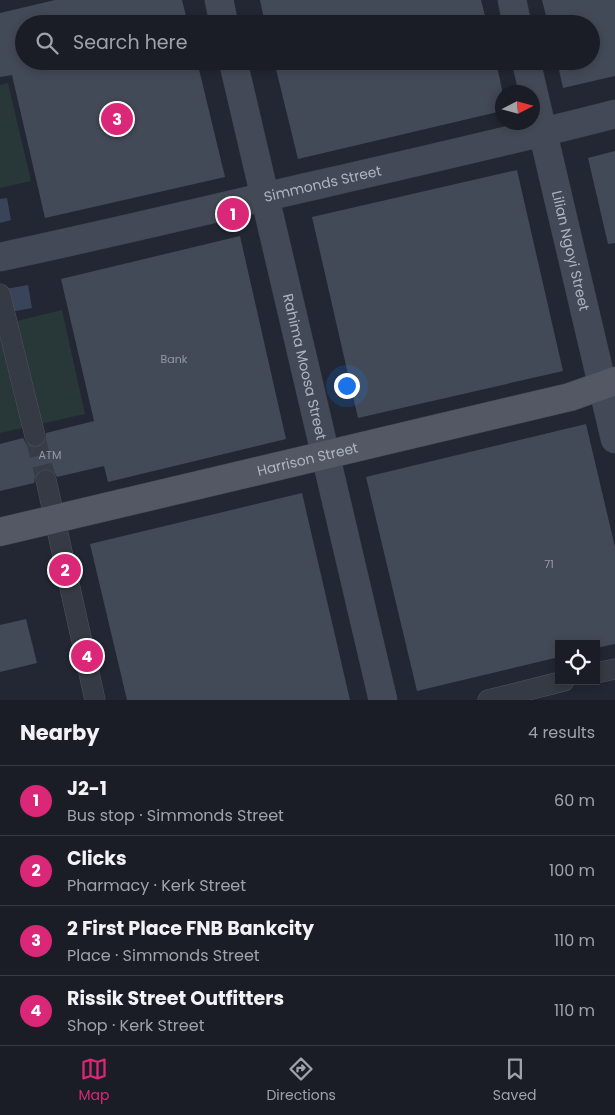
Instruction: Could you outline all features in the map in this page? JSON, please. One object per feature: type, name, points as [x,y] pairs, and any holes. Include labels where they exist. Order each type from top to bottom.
[{"type":"main road","name":"Harrison Street","points":[[0,532],[570,397],[609,383]]},
{"type":"street","points":[[219,0],[222,15]]},
{"type":"street","points":[[512,0],[515,15]]},
{"type":"street","name":"Rahima Moosa Street","points":[[235,70],[383,700]]},
{"type":"street","name":"Lilian Ngoyi Street","points":[[528,70],[609,383],[615,439]]},
{"type":"street","name":"Simmonds Street","points":[[0,257],[265,197],[615,114]]},
{"type":"street","points":[[0,294],[35,436]]},
{"type":"street","points":[[46,480],[95,700]]},
{"type":"street","points":[[600,672],[615,669]]},
{"type":"street","points":[[488,700],[555,683]]},
{"type":"shaded area","points":[[8,83],[31,181],[0,188],[0,85]]},
{"type":"shaded area","points":[[62,310],[85,414],[0,433],[0,325]]},
{"type":"water","points":[[7,198],[11,220],[0,223],[0,199]]},
{"type":"water","points":[[28,285],[32,308],[0,314],[0,290]]},
{"type":"building","points":[[55,0],[182,0],[186,15],[15,15],[15,70],[199,70],[225,177],[45,218],[12,75],[0,77],[0,13]]},
{"type":"building","points":[[260,0],[481,0],[485,15],[263,15]]},
{"type":"building","points":[[542,0],[615,0],[615,76],[563,88],[559,70],[600,70],[600,15],[546,15]]},
{"type":"building","points":[[276,70],[498,70],[501,85],[495,85],[495,113],[298,159]]},
{"type":"building","points":[[615,151],[615,243],[608,244],[588,158]]},
{"type":"building","points":[[517,170],[563,371],[358,418],[312,217]]},
{"type":"building","points":[[240,236],[286,439],[108,482],[104,466],[57,477],[50,469],[44,468],[38,472],[34,483],[0,491],[0,444],[23,438],[27,445],[37,448],[44,444],[46,433],[94,421],[61,279]]},
{"type":"building","points":[[586,424],[615,547],[615,644],[600,647],[600,640],[555,640],[555,658],[417,691],[366,477]]},
{"type":"building","points":[[302,493],[350,700],[127,700],[90,544]]},
{"type":"building","points":[[26,619],[37,663],[0,672],[0,625]]},
{"type":"tunnel","points":[[35,436],[46,480]]},
{"type":"place","name":"2 First Place FNB Bankcity","points":[[117,119]]},
{"type":"place","name":"J2-1","points":[[233,214]]},
{"type":"place","name":"Clicks","points":[[65,570]]},
{"type":"place","name":"Rissik Street Outfitters","points":[[87,656]]}]
